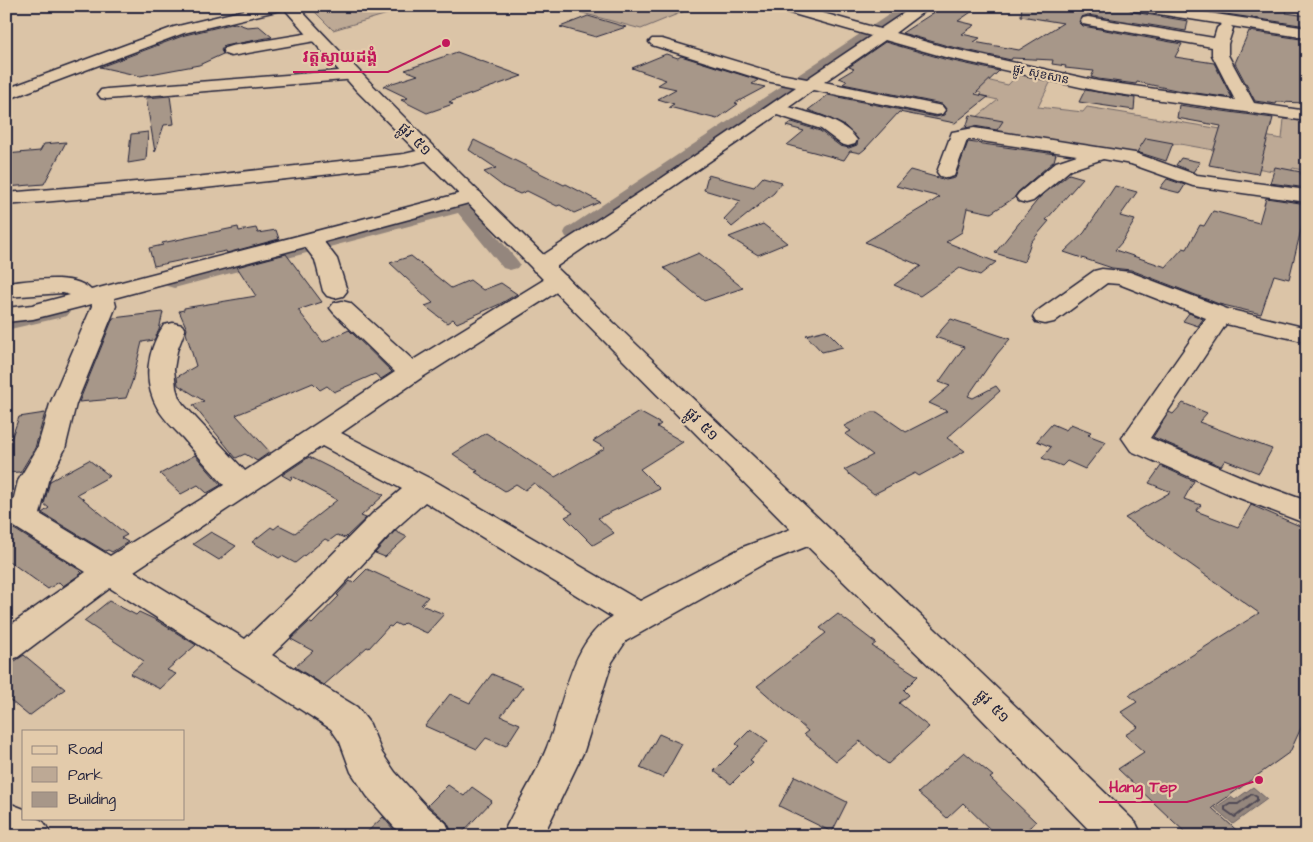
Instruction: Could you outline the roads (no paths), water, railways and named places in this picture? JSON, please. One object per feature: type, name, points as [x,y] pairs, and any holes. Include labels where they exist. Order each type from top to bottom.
[{"type":"street","points":[[6,95],[179,30],[280,6]]},
{"type":"street","name":"ផ្លូវ ៥១","points":[[289,6],[351,75],[550,274],[812,532],[959,672],[1122,836]]},
{"type":"street","name":"ផ្លូវ សុខសាន","points":[[781,6],[945,52],[1098,86],[1307,116]]},
{"type":"street","points":[[6,647],[109,572],[242,487],[412,372],[550,274],[776,108],[801,84],[875,33],[924,6]]},
{"type":"street","points":[[1133,6],[1307,32]]},
{"type":"street","points":[[1248,109],[1220,55],[1220,44],[1228,21],[1250,9]]},
{"type":"street","points":[[1088,21],[1220,44]]},
{"type":"street","points":[[231,51],[316,36]]},
{"type":"street","points":[[657,42],[734,67],[801,84],[936,110]]},
{"type":"street","points":[[107,94],[351,75]]},
{"type":"street","points":[[776,108],[827,125],[848,140]]},
{"type":"street","points":[[947,172],[959,136],[968,133],[1102,153],[1134,160],[1193,180],[1307,196]]},
{"type":"street","points":[[1026,197],[1063,166],[1102,153]]},
{"type":"street","points":[[6,198],[205,182],[404,160],[430,154]]},
{"type":"street","points":[[6,315],[33,312],[98,299],[314,242],[473,196]]},
{"type":"street","points":[[314,242],[329,266],[338,299],[394,358],[412,372]]},
{"type":"street","points":[[1045,318],[1102,276],[1111,275],[1122,277],[1220,315],[1307,335]]},
{"type":"street","points":[[6,290],[63,286],[77,289],[98,299]]},
{"type":"street","points":[[98,299],[63,404],[51,449],[33,481],[15,520],[109,572],[248,656],[344,718],[356,735],[365,760],[380,784],[414,821],[432,836]]},
{"type":"street","points":[[1220,315],[1136,438],[1137,441],[1142,445],[1239,487],[1307,513]]},
{"type":"street","points":[[173,330],[162,356],[160,374],[163,394],[171,408],[242,487]]},
{"type":"street","points":[[320,433],[423,487],[639,617]]},
{"type":"street","points":[[248,656],[321,587],[383,522],[423,487]]},
{"type":"street","points":[[522,836],[566,751],[588,676],[606,640],[614,632],[639,617],[754,555],[812,532]]},
{"type":"street","points":[[6,820],[32,836]]},
{"type":"water","points":[[1253,787],[1267,799],[1233,824],[1215,808],[1231,797],[1235,800]]},
{"type":"waterway","points":[[573,233],[911,6]]},
{"type":"waterway","points":[[174,282],[462,206],[510,264]]},
{"type":"waterway","points":[[6,324],[60,312]]},
{"type":"place","name":"វត្តស្វាយដង្គំ","points":[[446,43]]},
{"type":"place","name":"Hang Tep","points":[[1259,780]]}]
